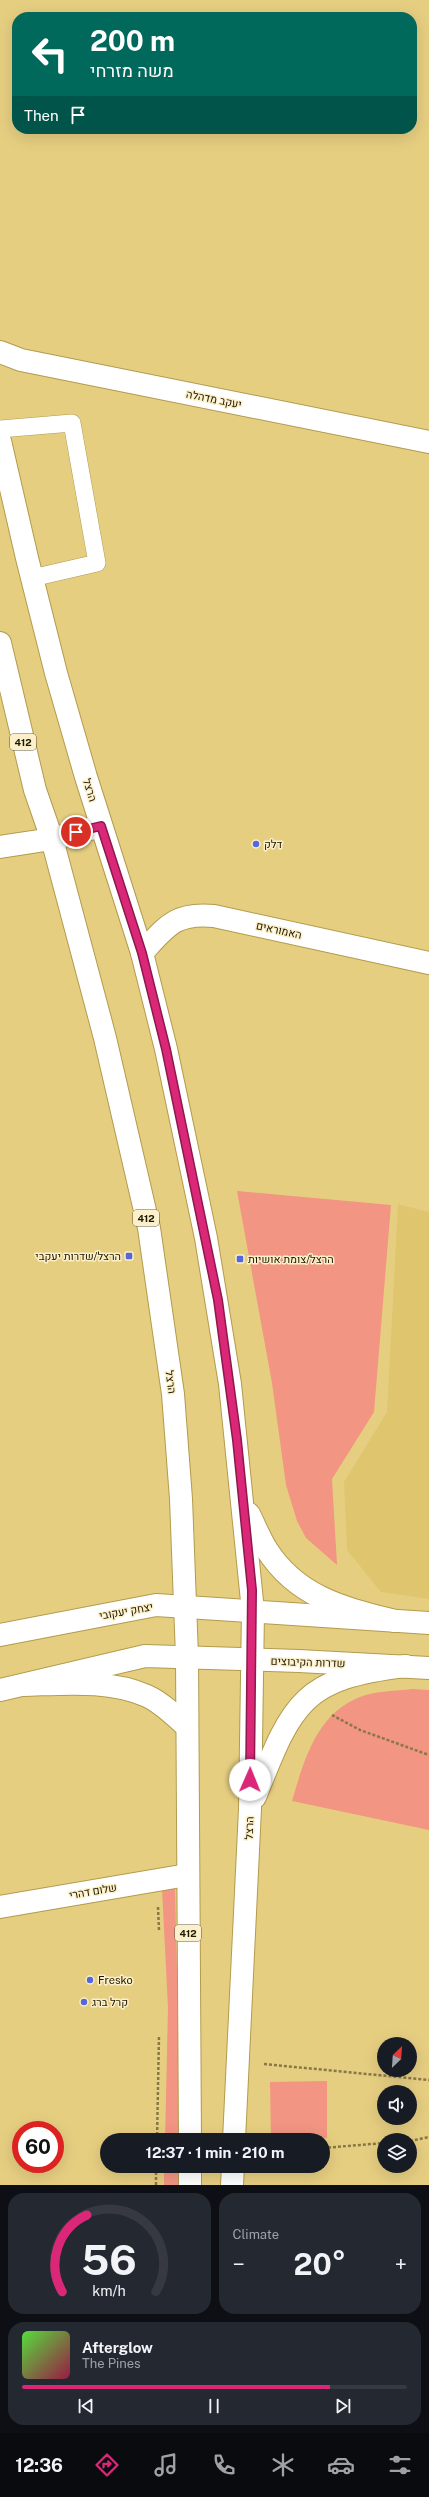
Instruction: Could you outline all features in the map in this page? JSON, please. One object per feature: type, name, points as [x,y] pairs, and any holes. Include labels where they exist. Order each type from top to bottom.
[{"type":"main road","name":"יעקב מדהלה","points":[[0,352],[21,360],[429,442]]},
{"type":"main road","name":"הרצל","points":[[0,441],[56,673],[101,826],[142,953],[188,1151],[218,1300],[230,1384],[253,1611],[250,1809],[234,2133]]},
{"type":"main road","name":"הרצל","points":[[0,643],[35,790],[52,839],[106,1038],[149,1228],[173,1394],[181,1499],[187,1656],[186,1726],[190,2133]]},
{"type":"main road","points":[[0,847],[52,839],[101,826]]},
{"type":"main road","name":"האמוראים","points":[[142,953],[166,927],[178,919],[195,914],[221,918],[429,963]]},
{"type":"main road","points":[[243,1503],[267,1550],[282,1569],[301,1586],[330,1603],[395,1621]]},
{"type":"main road","name":"יצחק יעקובי","points":[[0,1635],[156,1605],[253,1611]]},
{"type":"main road","points":[[253,1611],[429,1623]]},
{"type":"main road","points":[[0,1690],[23,1686],[145,1656],[187,1656]]},
{"type":"main road","name":"שדרות הקיבוצים","points":[[187,1656],[429,1668]]},
{"type":"main road","points":[[250,1809],[278,1740],[303,1701],[329,1683],[346,1676],[373,1670],[406,1666]]},
{"type":"main road","points":[[23,1686],[81,1684],[131,1690],[148,1697],[166,1708],[186,1726]]},
{"type":"main road","name":"שלום דהרי","points":[[0,1907],[187,1875]]},
{"type":"main road","points":[[190,2173],[190,2185]]},
{"type":"main road","points":[[232,2185],[233,2173]]},
{"type":"lane","points":[[0,429],[72,423],[97,563],[32,578]]},
{"type":"path","points":[[303,1701],[360,1730],[429,1755]]},
{"type":"path","points":[[158,1880],[159,1936]]},
{"type":"path","points":[[157,2133],[160,2031]]},
{"type":"path","points":[[237,2061],[429,2080]]},
{"type":"path","points":[[417,2140],[429,2137]]},
{"type":"path","points":[[330,2147],[377,2144]]},
{"type":"path","points":[[156,2173],[156,2185]]},
{"type":"shaded area","points":[[237,1191],[391,1205],[374,1412],[332,1479],[337,1565],[306,1538],[297,1521],[286,1485],[272,1383]]},
{"type":"shaded area","points":[[398,1204],[429,1212],[429,1599],[381,1592],[347,1550],[344,1482],[387,1412]]},
{"type":"shaded area","points":[[412,1689],[429,1690],[429,1830],[292,1801],[307,1755],[322,1727],[332,1715],[345,1705],[366,1695],[379,1692]]},
{"type":"shaded area","points":[[175,1887],[181,2133],[165,2133],[168,2008],[162,1889]]},
{"type":"shaded area","points":[[327,2081],[327,2133],[271,2133],[270,2082]]},
{"type":"shaded area","points":[[164,2173],[180,2173],[180,2185],[164,2185]]},
{"type":"place","name":"דלק","points":[[256,844]]},
{"type":"place","name":"הרצל/שדרות יעקבי","points":[[129,1256]]},
{"type":"place","name":"הרצל/צומת אושיות","points":[[240,1259]]},
{"type":"place","name":"Fresko","points":[[90,1980]]},
{"type":"place","name":"קרל ברג","points":[[84,2002]]},
{"type":"route","points":[[76,832],[101,826],[142,953],[166,1049],[218,1300],[237,1440],[252,1590],[253,1660],[250,1780]]}]
